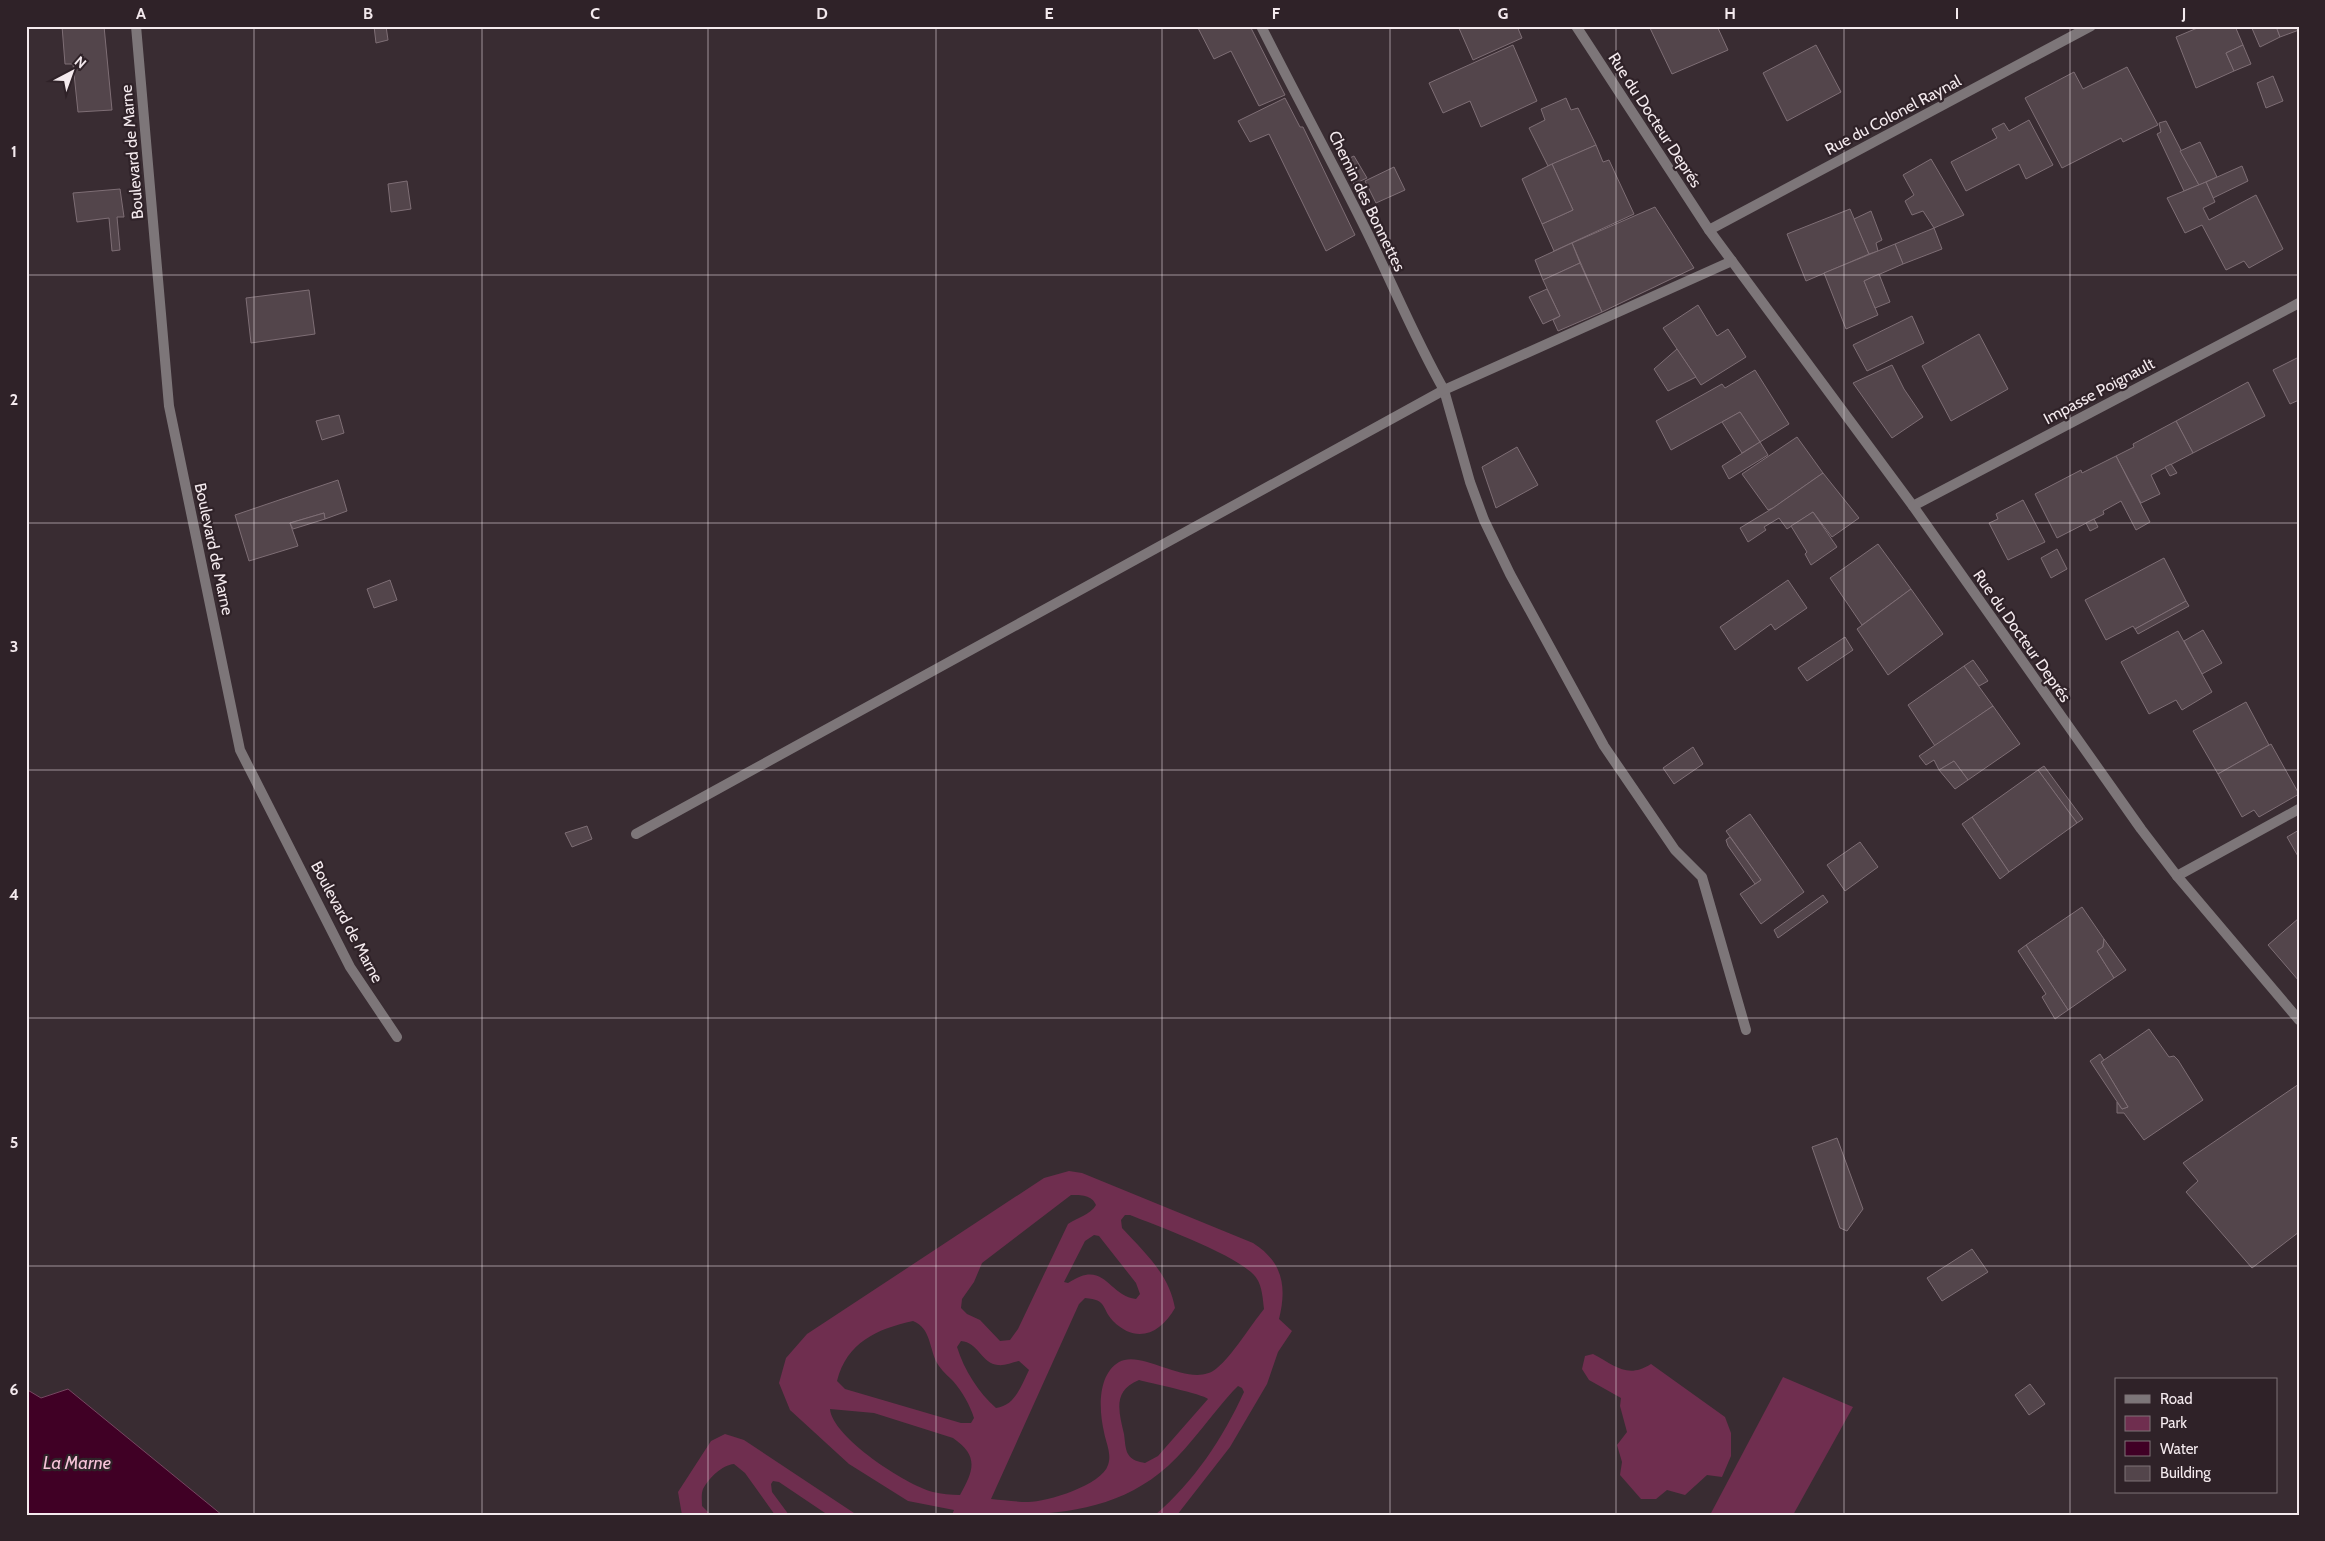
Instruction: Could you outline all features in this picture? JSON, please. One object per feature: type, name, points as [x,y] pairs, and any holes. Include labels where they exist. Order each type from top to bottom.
[{"type":"street","name":"Boulevard de Marne","points":[[136,26],[169,406],[240,750],[350,967],[397,1037]]},
{"type":"street","name":"Chemin des Bonnettes","points":[[1262,26],[1327,151],[1425,357],[1444,390],[1470,482],[1484,520],[1510,574],[1604,746],[1676,850],[1702,877],[1746,1030]]},
{"type":"street","name":"Rue du Docteur Deprés","points":[[1576,26],[1710,230],[1913,506],[2141,829],[2177,876],[2299,1020]]},
{"type":"street","name":"Rue du Colonel Raynal","points":[[1710,230],[2091,26]]},
{"type":"street","points":[[636,834],[1444,390],[1732,261]]},
{"type":"street","name":"Impasse Poignault","points":[[1913,506],[2299,303]]},
{"type":"street","points":[[2177,876],[2299,809]]},
{"type":"green space","points":[[1069,1171],[1082,1173],[1253,1243],[1271,1258],[1277,1267],[1283,1296],[1279,1319],[1292,1331],[1278,1352],[1267,1384],[1230,1447],[1177,1515],[1155,1515],[1195,1474],[1217,1442],[1244,1392],[1238,1386],[1185,1449],[1168,1466],[1144,1484],[1119,1497],[1093,1506],[1066,1511],[1038,1514],[952,1515],[954,1510],[908,1501],[849,1464],[790,1410],[779,1383],[786,1358],[807,1334],[1044,1178]],"holes":[[[1071,1195],[1086,1196],[1092,1199],[1096,1205],[1094,1208],[1084,1216],[1068,1224],[1018,1329],[1010,1340],[1000,1341],[980,1320],[967,1314],[961,1308],[962,1299],[974,1282],[982,1263]],[[1125,1215],[1130,1215],[1179,1234],[1235,1261],[1249,1270],[1259,1282],[1264,1309],[1223,1363],[1206,1374],[1181,1373],[1141,1360],[1129,1359],[1119,1362],[1112,1368],[1103,1384],[1101,1394],[1102,1423],[1109,1461],[1104,1472],[1096,1479],[1073,1491],[1048,1499],[1023,1502],[991,1499],[1079,1304],[1085,1298],[1097,1301],[1103,1305],[1113,1321],[1131,1333],[1139,1334],[1148,1333],[1163,1324],[1175,1308],[1162,1274],[1122,1228],[1121,1220]],[[1094,1235],[1099,1236],[1136,1283],[1140,1294],[1136,1299],[1126,1296],[1105,1280],[1090,1274],[1080,1276],[1068,1283],[1064,1282],[1085,1241]],[[913,1321],[923,1328],[937,1363],[963,1394],[968,1403],[974,1418],[971,1423],[961,1423],[845,1389],[837,1381],[848,1356],[856,1347],[865,1339],[887,1328]],[[961,1341],[972,1345],[993,1364],[1003,1365],[1019,1361],[1029,1370],[1013,1399],[1003,1406],[996,1408],[973,1380],[957,1347]],[[1139,1380],[1208,1399],[1158,1456],[1145,1463],[1131,1458],[1126,1450],[1119,1410],[1121,1396],[1125,1390]],[[830,1409],[874,1413],[953,1438],[967,1451],[972,1464],[971,1471],[960,1495],[933,1492],[921,1488],[889,1470],[856,1446],[843,1433],[834,1420]]]},
{"type":"green space","points":[[1593,1354],[1628,1371],[1651,1364],[1725,1417],[1731,1433],[1731,1456],[1722,1477],[1707,1475],[1685,1495],[1667,1490],[1656,1499],[1641,1499],[1620,1475],[1622,1462],[1617,1445],[1627,1432],[1620,1406],[1621,1398],[1589,1380],[1582,1369],[1585,1356]]},
{"type":"green space","points":[[1783,1377],[1853,1407],[1793,1515],[1710,1515]]},
{"type":"green space","points":[[725,1434],[744,1440],[857,1515],[828,1515],[779,1482],[773,1481],[771,1484],[772,1492],[789,1515],[775,1515],[745,1473],[734,1464],[716,1473],[703,1489],[702,1506],[711,1515],[682,1515],[678,1492],[711,1441]]},
{"type":"water","name":"La Marne","points":[[26,1389],[41,1398],[68,1389],[222,1515],[26,1515]]},
{"type":"building","points":[[62,26],[104,26],[112,110],[78,112],[73,64],[65,64]]},
{"type":"building","points":[[374,26],[386,26],[388,40],[376,43]]},
{"type":"building","points":[[1197,26],[1250,26],[1285,95],[1259,106],[1231,51],[1214,59]]},
{"type":"building","points":[[1458,26],[1517,26],[1522,38],[1473,60]]},
{"type":"building","points":[[1649,26],[1717,26],[1728,50],[1672,74]]},
{"type":"building","points":[[2202,26],[2235,26],[2243,45],[2226,53],[2234,71],[2196,88],[2176,37]]},
{"type":"building","points":[[2251,26],[2276,26],[2280,37],[2260,47]]},
{"type":"building","points":[[2276,26],[2299,26],[2299,30],[2280,37]]},
{"type":"building","points":[[1513,45],[1537,101],[1481,127],[1470,101],[1443,113],[1429,83]]},
{"type":"building","points":[[1816,45],[1841,92],[1787,121],[1763,73]]},
{"type":"building","points":[[2243,45],[2251,64],[2234,71],[2226,53]]},
{"type":"building","points":[[2127,67],[2158,125],[2123,142],[2121,138],[2062,168],[2025,98],[2074,72],[2083,89]]},
{"type":"building","points":[[2273,76],[2283,101],[2266,108],[2257,83]]},
{"type":"building","points":[[1285,98],[1300,127],[1303,127],[1355,235],[1326,251],[1269,134],[1250,142],[1238,121]]},
{"type":"building","points":[[1566,98],[1571,110],[1578,108],[1596,145],[1548,166],[1529,128],[1545,120],[1541,109]]},
{"type":"building","points":[[2029,120],[2053,165],[2026,179],[2019,164],[1966,191],[1951,162],[1997,138],[1992,129],[2004,123],[2009,131]]},
{"type":"building","points":[[2166,121],[2199,185],[2184,191],[2157,134],[2161,132],[2159,123]]},
{"type":"building","points":[[2200,142],[2217,177],[2199,185],[2180,151]]},
{"type":"building","points":[[1596,145],[1603,162],[1609,160],[1634,214],[1554,251],[1542,224],[1573,210],[1552,164]]},
{"type":"building","points":[[1354,156],[1367,178],[1354,184],[1343,161]]},
{"type":"building","points":[[1931,159],[1964,215],[1934,228],[1923,211],[1912,215],[1905,201],[1914,195],[1903,175]]},
{"type":"building","points":[[1552,164],[1573,210],[1542,224],[1522,179]]},
{"type":"building","points":[[2242,166],[2248,181],[2213,198],[2206,182]]},
{"type":"building","points":[[1394,167],[1405,190],[1376,203],[1365,181]]},
{"type":"building","points":[[407,181],[411,209],[391,212],[388,184]]},
{"type":"building","points":[[2206,182],[2215,202],[2203,208],[2209,220],[2256,195],[2283,249],[2249,268],[2244,261],[2226,270],[2202,225],[2185,233],[2167,198]]},
{"type":"building","points":[[120,189],[124,217],[117,217],[120,250],[112,251],[109,218],[77,222],[73,193]]},
{"type":"building","points":[[1655,207],[1694,268],[1602,312],[1572,243]]},
{"type":"building","points":[[1850,209],[1869,254],[1806,281],[1787,234]]},
{"type":"building","points":[[1871,211],[1882,240],[1876,243],[1878,251],[1869,254],[1854,219]]},
{"type":"building","points":[[1934,228],[1942,249],[1903,264],[1895,244]]},
{"type":"building","points":[[1572,243],[1580,263],[1543,280],[1535,260]]},
{"type":"building","points":[[1895,244],[1903,264],[1864,281],[1878,315],[1846,329],[1824,273]]},
{"type":"building","points":[[1580,263],[1602,312],[1558,331],[1553,320],[1560,316],[1543,280]]},
{"type":"building","points":[[1879,274],[1890,302],[1875,308],[1864,281]]},
{"type":"building","points":[[1547,289],[1560,316],[1543,324],[1529,297]]},
{"type":"building","points":[[309,290],[315,334],[251,343],[246,298]]},
{"type":"building","points":[[1698,305],[1717,336],[1728,329],[1746,357],[1701,385],[1663,328]]},
{"type":"building","points":[[1912,316],[1924,343],[1867,371],[1853,345]]},
{"type":"building","points":[[1979,334],[2008,389],[1951,421],[1922,366]]},
{"type":"building","points":[[1677,349],[1696,377],[1668,391],[1654,369]]},
{"type":"building","points":[[2299,357],[2299,400],[2290,404],[2273,370]]},
{"type":"building","points":[[1892,365],[1904,389],[1923,417],[1892,438],[1853,383]]},
{"type":"building","points":[[1755,370],[1789,424],[1760,442],[1740,412],[1671,450],[1656,421],[1722,384],[1725,388]]},
{"type":"building","points":[[2248,382],[2265,416],[2193,453],[2176,421]]},
{"type":"building","points":[[1740,412],[1760,442],[1742,453],[1722,422]]},
{"type":"building","points":[[339,415],[344,433],[322,440],[316,421]]},
{"type":"building","points":[[2176,421],[2193,453],[2151,475],[2160,494],[2141,503],[2116,456],[2134,447],[2133,444]]},
{"type":"building","points":[[1797,437],[1823,473],[1768,510],[1742,474]]},
{"type":"building","points":[[1760,442],[1768,455],[1729,479],[1722,466]]},
{"type":"building","points":[[1517,447],[1538,485],[1496,508],[1482,467]]},
{"type":"building","points":[[2116,456],[2150,522],[2136,530],[2121,501],[2103,511],[2104,514],[2057,538],[2035,494],[2081,470],[2082,473]]},
{"type":"building","points":[[2171,464],[2177,473],[2170,476],[2165,467]]},
{"type":"building","points":[[1823,473],[1859,518],[1832,537],[1813,512],[1787,529],[1779,518],[1764,527],[1766,530],[1748,542],[1740,528],[1773,508]]},
{"type":"building","points":[[338,480],[347,511],[325,519],[324,513],[290,523],[298,546],[249,561],[235,515]]},
{"type":"building","points":[[2023,500],[2045,542],[2008,560],[1989,523],[1998,519],[1996,514]]},
{"type":"building","points":[[1813,512],[1837,547],[1811,565],[1805,554],[1807,552],[1791,526]]},
{"type":"building","points":[[324,513],[325,519],[293,529],[290,523]]},
{"type":"building","points":[[2094,519],[2098,527],[2090,531],[2086,523]]},
{"type":"building","points":[[1878,544],[1911,589],[1862,625],[1830,578]]},
{"type":"building","points":[[2057,549],[2067,569],[2051,578],[2041,558]]},
{"type":"building","points":[[2164,558],[2186,601],[2135,629],[2133,626],[2106,640],[2085,600]]},
{"type":"building","points":[[390,580],[397,600],[374,608],[367,589]]},
{"type":"building","points":[[1788,580],[1807,608],[1775,630],[1771,624],[1735,650],[1720,627]]},
{"type":"building","points":[[1911,589],[1943,634],[1888,675],[1857,629]]},
{"type":"building","points":[[2186,601],[2189,606],[2138,634],[2135,629]]},
{"type":"building","points":[[2203,630],[2222,663],[2202,674],[2184,641]]},
{"type":"building","points":[[2178,631],[2212,692],[2182,710],[2176,700],[2149,714],[2121,662]]},
{"type":"building","points":[[1845,637],[1853,650],[1807,681],[1798,668]]},
{"type":"building","points":[[1973,660],[1988,681],[1979,686],[1964,666]]},
{"type":"building","points":[[1964,666],[1993,706],[1935,746],[1908,705]]},
{"type":"building","points":[[2246,702],[2269,745],[2218,774],[2193,731]]},
{"type":"building","points":[[1993,706],[2020,744],[1968,780],[1954,761],[1939,770],[1934,760],[1926,765],[1919,756]]},
{"type":"building","points":[[2271,744],[2299,794],[2259,817],[2254,810],[2242,817],[2218,774]]},
{"type":"building","points":[[1693,747],[1703,764],[1674,784],[1663,768]]},
{"type":"building","points":[[1954,761],[1968,780],[1955,789],[1939,770]]},
{"type":"building","points":[[2044,766],[2083,819],[2077,823],[2038,770]]},
{"type":"building","points":[[2038,770],[2077,823],[2009,872],[1972,817]]},
{"type":"building","points":[[1750,814],[1804,892],[1761,924],[1740,894],[1761,880],[1726,831]]},
{"type":"building","points":[[1972,817],[2009,872],[2000,879],[1962,824]]},
{"type":"building","points":[[587,826],[592,839],[572,847],[565,833]]},
{"type":"building","points":[[2299,830],[2299,858],[2287,837]]},
{"type":"building","points":[[1730,837],[1761,880],[1755,884],[1728,846],[1726,840]]},
{"type":"building","points":[[1860,842],[1878,867],[1845,891],[1827,865]]},
{"type":"building","points":[[1823,895],[1828,902],[1778,938],[1774,930]]},
{"type":"building","points":[[2082,907],[2104,939],[2103,947],[2097,951],[2114,978],[2068,1010],[2026,945]]},
{"type":"building","points":[[2299,918],[2299,981],[2268,945]]},
{"type":"building","points":[[2104,939],[2126,970],[2114,978],[2097,951],[2103,947]]},
{"type":"building","points":[[2026,945],[2068,1010],[2055,1019],[2042,997],[2046,994],[2018,951]]},
{"type":"building","points":[[2149,1029],[2169,1057],[2174,1056],[2178,1060],[2203,1100],[2144,1140],[2124,1113],[2117,1113],[2117,1102],[2122,1109],[2128,1107],[2101,1062]]},
{"type":"building","points":[[2100,1054],[2104,1060],[2101,1062],[2128,1107],[2122,1109],[2090,1061]]},
{"type":"building","points":[[2299,1084],[2299,1232],[2252,1268],[2186,1192],[2198,1181],[2183,1163]]},
{"type":"building","points":[[1837,1138],[1863,1209],[1847,1231],[1840,1228],[1812,1147]]},
{"type":"building","points":[[1972,1249],[1988,1272],[1942,1301],[1927,1278]]},
{"type":"building","points":[[2030,1384],[2045,1404],[2029,1415],[2015,1395]]}]
